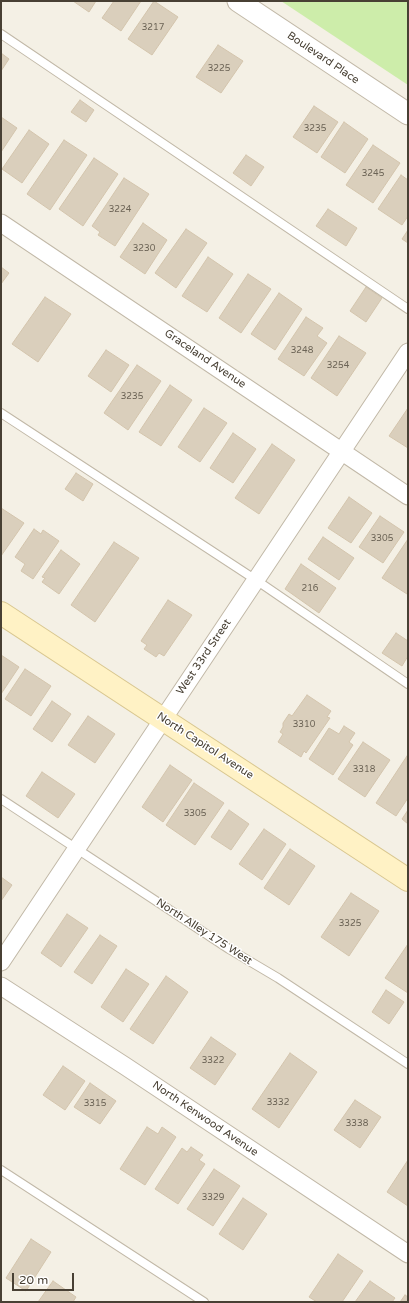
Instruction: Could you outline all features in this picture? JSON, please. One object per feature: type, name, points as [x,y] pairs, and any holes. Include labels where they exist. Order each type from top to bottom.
[{"type":"main road","name":"North Capitol Avenue","points":[[1,612],[408,880]]},
{"type":"street","name":"Boulevard Place","points":[[238,1],[408,114]]},
{"type":"street","name":"Graceland Avenue","points":[[1,223],[408,496]]},
{"type":"street","name":"West 33rd Street","points":[[1,962],[408,352]]},
{"type":"street","name":"North Kenwood Avenue","points":[[1,986],[125,1066],[408,1254]]},
{"type":"lane","points":[[1,34],[408,309]]},
{"type":"lane","points":[[1,413],[256,580],[408,684]]},
{"type":"lane","name":"North Alley 175 West","points":[[1,798],[229,949],[278,978],[408,1064]]},
{"type":"lane","points":[[1,1170],[204,1302]]},
{"type":"green space","points":[[281,1],[408,1],[408,85]]},
{"type":"building","points":[[73,1],[96,1],[89,12]]},
{"type":"building","points":[[114,1],[141,1],[121,31],[102,18]]},
{"type":"building","points":[[154,1],[178,17],[152,55],[128,39]]},
{"type":"building","points":[[218,45],[243,61],[221,93],[196,77]]},
{"type":"building","points":[[1,53],[9,59],[1,71]]},
{"type":"building","points":[[80,100],[94,110],[86,122],[71,112]]},
{"type":"building","points":[[314,106],[338,122],[317,153],[293,137]]},
{"type":"building","points":[[1,117],[17,128],[1,152]]},
{"type":"building","points":[[344,122],[368,139],[345,173],[321,157]]},
{"type":"building","points":[[29,130],[49,144],[22,183],[2,169]]},
{"type":"building","points":[[64,140],[87,155],[50,210],[27,194]]},
{"type":"building","points":[[373,145],[400,163],[373,203],[346,185]]},
{"type":"building","points":[[246,155],[264,167],[251,186],[233,173]]},
{"type":"building","points":[[94,158],[118,174],[83,226],[59,209]]},
{"type":"building","points":[[401,175],[408,180],[408,216],[402,225],[378,209]]},
{"type":"building","points":[[124,178],[149,194],[115,246],[98,235],[100,232],[92,226]]},
{"type":"building","points":[[328,209],[357,228],[346,246],[316,226]]},
{"type":"building","points":[[143,223],[167,240],[145,274],[120,257]]},
{"type":"building","points":[[186,229],[207,243],[176,288],[155,273]]},
{"type":"building","points":[[408,230],[408,243],[402,239]]},
{"type":"building","points":[[208,257],[233,274],[207,312],[182,296]]},
{"type":"building","points":[[1,267],[9,273],[1,284]]},
{"type":"building","points":[[248,274],[271,289],[241,333],[219,318]]},
{"type":"building","points":[[366,287],[382,298],[366,322],[350,311]]},
{"type":"building","points":[[279,293],[302,309],[275,350],[251,334]]},
{"type":"building","points":[[45,297],[71,314],[38,362],[12,344]]},
{"type":"building","points":[[306,317],[323,328],[317,336],[327,343],[304,376],[278,359]]},
{"type":"building","points":[[339,336],[366,353],[337,396],[311,378]]},
{"type":"building","points":[[106,350],[129,365],[111,392],[88,376]]},
{"type":"building","points":[[137,365],[161,381],[128,430],[104,413]]},
{"type":"building","points":[[170,385],[192,400],[161,446],[139,432]]},
{"type":"building","points":[[204,408],[227,423],[200,462],[178,447]]},
{"type":"building","points":[[408,408],[408,448],[389,436]]},
{"type":"building","points":[[233,433],[256,449],[233,483],[210,468]]},
{"type":"building","points":[[272,444],[295,460],[259,514],[235,498]]},
{"type":"building","points":[[76,473],[93,484],[83,501],[65,489]]},
{"type":"building","points":[[349,497],[372,513],[351,543],[328,528]]},
{"type":"building","points":[[1,508],[24,523],[1,556]]},
{"type":"building","points":[[380,516],[404,532],[383,563],[359,547]]},
{"type":"building","points":[[34,529],[41,534],[43,530],[59,541],[33,579],[21,571],[25,564],[15,557]]},
{"type":"building","points":[[323,537],[354,558],[339,580],[308,559]]},
{"type":"building","points":[[408,539],[408,593],[407,594],[382,578]]},
{"type":"building","points":[[114,542],[139,558],[95,622],[71,605]]},
{"type":"building","points":[[61,550],[80,564],[59,594],[42,582],[45,578],[42,577]]},
{"type":"building","points":[[301,564],[336,588],[319,613],[285,589]]},
{"type":"building","points":[[168,600],[192,615],[164,656],[159,653],[156,657],[144,649],[147,645],[141,641]]},
{"type":"building","points":[[396,633],[408,641],[408,656],[402,666],[382,653]]},
{"type":"building","points":[[1,655],[19,667],[1,694]]},
{"type":"building","points":[[25,669],[51,686],[31,716],[5,699]]},
{"type":"building","points":[[307,695],[331,711],[327,717],[330,718],[306,753],[304,751],[301,757],[278,742],[283,734],[280,732],[283,727],[283,723],[289,714],[292,716]]},
{"type":"building","points":[[52,701],[71,714],[52,742],[33,729]]},
{"type":"building","points":[[88,716],[115,734],[95,763],[68,745]]},
{"type":"building","points":[[344,726],[355,733],[349,742],[353,745],[333,775],[309,759],[329,728],[339,734]]},
{"type":"building","points":[[363,742],[390,760],[365,797],[338,779]]},
{"type":"building","points":[[407,756],[408,798],[396,816],[376,803]]},
{"type":"building","points":[[170,765],[192,780],[163,822],[142,807]]},
{"type":"building","points":[[42,772],[75,794],[58,818],[26,796]]},
{"type":"building","points":[[194,783],[224,803],[195,845],[166,825]]},
{"type":"building","points":[[229,810],[249,824],[231,850],[211,837]]},
{"type":"building","points":[[408,810],[408,824],[402,819]]},
{"type":"building","points":[[264,829],[286,844],[262,880],[239,864]]},
{"type":"building","points":[[290,849],[315,866],[289,905],[264,888]]},
{"type":"building","points":[[1,877],[12,885],[1,901]]},
{"type":"building","points":[[351,893],[379,911],[349,956],[321,937]]},
{"type":"building","points":[[67,914],[88,928],[61,967],[41,953]]},
{"type":"building","points":[[100,935],[117,946],[92,984],[74,972]]},
{"type":"building","points":[[408,944],[408,993],[385,978]]},
{"type":"building","points":[[126,969],[149,984],[123,1022],[101,1007]]},
{"type":"building","points":[[166,976],[188,992],[153,1044],[130,1029]]},
{"type":"building","points":[[386,990],[404,1002],[389,1024],[372,1012]]},
{"type":"building","points":[[211,1037],[236,1054],[215,1085],[190,1068]]},
{"type":"building","points":[[290,1053],[317,1072],[279,1128],[252,1109]]},
{"type":"building","points":[[63,1066],[85,1081],[65,1110],[43,1095]]},
{"type":"building","points":[[90,1083],[116,1101],[100,1124],[74,1107]]},
{"type":"building","points":[[355,1100],[381,1117],[360,1148],[334,1130]]},
{"type":"building","points":[[147,1127],[158,1134],[162,1127],[176,1137],[145,1185],[120,1169]]},
{"type":"building","points":[[191,1147],[203,1155],[199,1160],[205,1164],[178,1204],[155,1189],[182,1148],[187,1152]]},
{"type":"building","points":[[408,1160],[408,1206],[387,1192]]},
{"type":"building","points":[[214,1169],[240,1186],[213,1226],[187,1209]]},
{"type":"building","points":[[243,1198],[267,1214],[243,1250],[219,1234]]},
{"type":"building","points":[[31,1239],[51,1252],[26,1291],[6,1278]]},
{"type":"building","points":[[338,1254],[363,1271],[342,1302],[317,1302],[309,1297]]},
{"type":"building","points":[[53,1281],[76,1297],[73,1302],[38,1302]]},
{"type":"building","points":[[370,1281],[395,1298],[392,1302],[355,1302]]},
{"type":"building","points":[[405,1295],[408,1297],[408,1302],[400,1302]]}]
